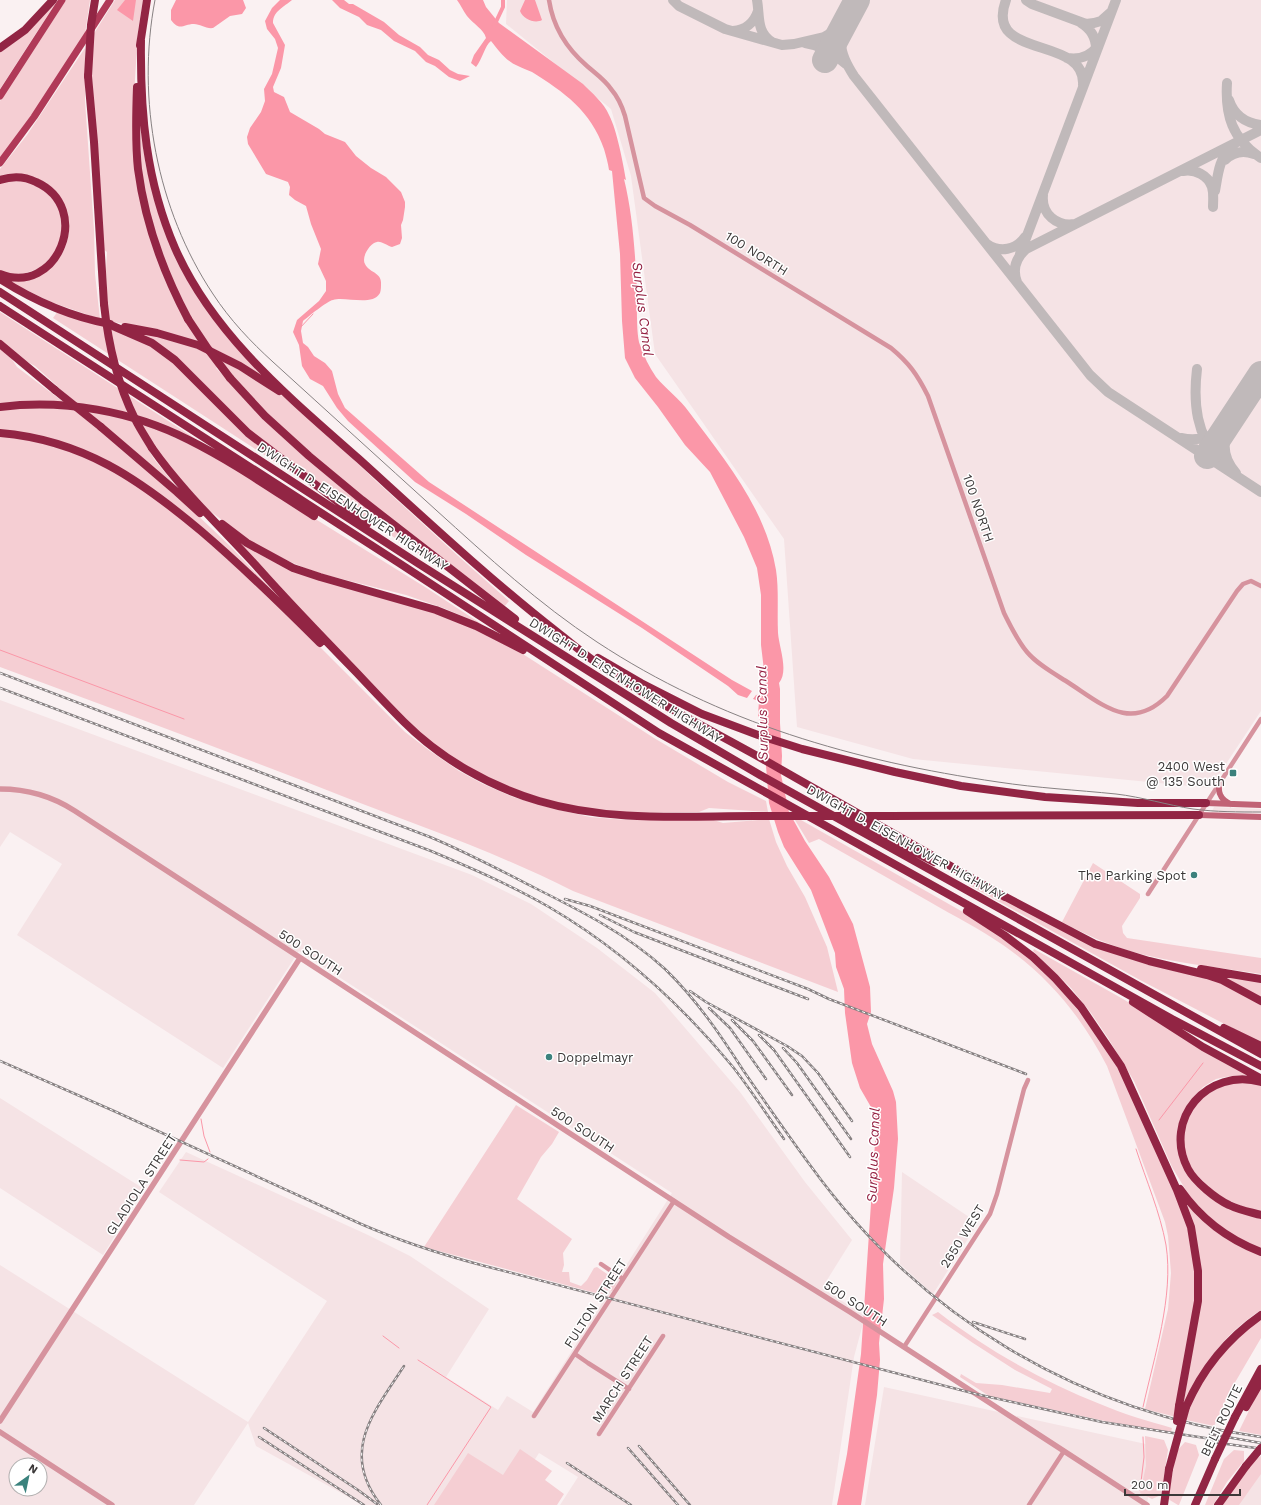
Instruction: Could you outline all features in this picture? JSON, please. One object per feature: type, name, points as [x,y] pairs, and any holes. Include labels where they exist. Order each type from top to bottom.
[{"type":"highway","points":[[0,48],[25,30],[53,0]]},
{"type":"highway","points":[[95,0],[91,25],[88,76],[94,142],[104,304],[107,335],[118,375],[135,419],[152,448],[174,478],[274,587],[404,723],[430,745]]},
{"type":"highway","points":[[146,0],[137,77],[135,124],[138,169],[145,207],[161,261],[188,319],[230,378],[265,416],[356,495],[554,649]]},
{"type":"highway","points":[[141,40],[140,68],[143,122],[150,167],[158,204],[176,250],[196,288],[227,331],[258,366],[312,418],[516,600],[597,663],[646,695],[1005,897]]},
{"type":"highway","points":[[0,180],[12,177],[24,177],[42,184],[56,196],[61,205],[66,225],[63,244],[58,255],[45,268],[33,274],[22,277],[13,277],[0,274]]},
{"type":"highway","points":[[0,279],[32,297],[83,317],[157,333],[198,345],[240,366],[274,388],[312,418]]},
{"type":"highway","name":"DWIGHT D. EISENHOWER HIGHWAY","points":[[0,292],[419,564],[671,723],[760,775],[1261,1054]]},
{"type":"highway","name":"DWIGHT D. EISENHOWER HIGHWAY","points":[[0,306],[659,733],[1073,964],[1261,1066]]},
{"type":"highway","points":[[106,323],[152,343],[175,360],[248,433],[419,564]]},
{"type":"highway","points":[[0,344],[177,492],[274,587]]},
{"type":"highway","points":[[0,407],[41,405],[85,408],[134,418],[164,428],[213,453],[373,552],[398,563]]},
{"type":"highway","points":[[0,433],[36,438],[79,451],[115,468],[146,487],[190,522],[242,567],[416,737],[492,783],[532,799],[593,813],[621,815],[1199,815]]},
{"type":"highway","points":[[206,513],[247,543],[293,568],[436,610],[469,623],[574,678]]},
{"type":"highway","points":[[516,600],[596,657],[641,683],[702,714],[789,745],[887,770],[961,786],[1045,797],[1138,803],[1206,803]]},
{"type":"highway","points":[[791,792],[818,801],[898,844],[1095,944],[1149,961],[1222,980],[1261,1001]]},
{"type":"highway","points":[[908,872],[1004,935],[1033,957],[1071,996],[1121,1066],[1186,1212],[1191,1227],[1198,1271],[1198,1301],[1183,1407],[1169,1469],[1165,1501]]},
{"type":"highway","points":[[1149,961],[1261,978]]},
{"type":"highway","points":[[1073,964],[1203,1047],[1261,1079]]},
{"type":"highway","points":[[1160,998],[1261,1046]]},
{"type":"highway","points":[[1261,1082],[1250,1079],[1232,1079],[1205,1090],[1193,1102],[1188,1110],[1184,1118],[1181,1134],[1183,1154],[1188,1170],[1200,1184],[1229,1205],[1245,1211],[1261,1214]]},
{"type":"highway","points":[[1166,1166],[1186,1197],[1204,1217],[1225,1234],[1240,1243],[1261,1252]]},
{"type":"highway","points":[[1183,1407],[1213,1360],[1233,1337],[1261,1315]]},
{"type":"highway","name":"BELT ROUTE","points":[[1195,1505],[1261,1369]]},
{"type":"highway","name":"BELT ROUTE","points":[[1237,1419],[1261,1380]]},
{"type":"highway","points":[[1218,1505],[1261,1448]]},
{"type":"highway","name":"BELT ROUTE","points":[[1201,1505],[1217,1461]]},
{"type":"main road","points":[[0,96],[62,0]]},
{"type":"main road","points":[[0,163],[30,123],[110,0]]},
{"type":"main road","points":[[1220,782],[1218,789],[1219,794],[1222,798],[1232,804]]},
{"type":"main road","points":[[1206,803],[1261,805]]},
{"type":"main road","points":[[1199,815],[1261,817]]},
{"type":"street","name":"100 NORTH","points":[[550,0],[554,21],[566,44],[584,64],[611,88],[621,104],[644,198],[891,348],[907,361],[918,377],[928,396],[1004,613],[1028,654],[1040,665],[1108,708],[1129,714],[1145,712],[1158,706],[1171,691],[1237,590],[1247,582],[1251,581],[1261,586]]},
{"type":"street","points":[[1148,894],[1261,719]]},
{"type":"street","name":"500 SOUTH","points":[[0,789],[32,792],[67,806],[674,1201],[904,1347],[1147,1505]]},
{"type":"street","name":"GLADIOLA STREET","points":[[0,1421],[300,958]]},
{"type":"street","name":"2650 WEST","points":[[904,1347],[990,1214],[998,1194],[1024,1089],[1028,1080]]},
{"type":"street","name":"FULTON STREET","points":[[534,1416],[674,1201]]},
{"type":"street","points":[[601,1264],[624,1279]]},
{"type":"street","name":"MARCH STREET","points":[[599,1434],[663,1336]]},
{"type":"street","points":[[575,1354],[629,1389]]},
{"type":"street","points":[[0,1432],[112,1505]]},
{"type":"street","points":[[1029,1505],[1064,1451]]},
{"type":"shaded area","points":[[66,0],[90,0],[85,34],[34,112],[0,158],[0,101]]},
{"type":"shaded area","points":[[115,0],[143,0],[138,31],[133,111],[143,209],[201,345],[146,328],[108,321],[106,270],[107,252],[103,249],[91,65],[93,35]]},
{"type":"shaded area","points":[[507,0],[1261,0],[1261,711],[1210,788],[913,759],[797,727],[784,539],[655,354],[631,176],[611,109],[506,24]]},
{"type":"shaded area","points":[[53,3],[55,4],[0,89],[0,50]]},
{"type":"shaded area","points":[[85,48],[85,101],[94,230],[95,274],[100,319],[51,302],[4,279],[10,279],[53,265],[66,246],[69,225],[64,204],[58,195],[51,187],[32,177],[0,177],[0,169],[27,135]]},
{"type":"shaded area","points":[[140,121],[145,162],[150,181],[179,261],[261,375],[211,349],[182,302],[155,237],[141,172]]},
{"type":"shaded area","points":[[17,179],[42,187],[59,207],[64,227],[58,250],[40,268],[20,275],[0,272],[0,182]]},
{"type":"shaded area","points":[[58,311],[122,332],[162,351],[306,482],[53,318]]},
{"type":"shaded area","points":[[0,312],[213,450],[175,430],[77,404],[35,366],[22,359],[0,341]]},
{"type":"shaded area","points":[[136,331],[190,345],[207,352],[240,368],[286,398],[509,601],[504,607],[369,503],[285,430],[246,392],[222,364],[216,368],[263,417],[387,524],[439,564],[437,566],[388,533],[273,449],[238,419],[183,363],[168,351],[135,332]]},
{"type":"shaded area","points":[[0,349],[11,358],[17,367],[66,404],[0,405]]},
{"type":"shaded area","points":[[31,407],[74,410],[105,434],[190,508],[231,547],[297,616],[260,581],[107,461],[0,431],[0,410]]},
{"type":"shaded area","points":[[84,410],[131,420],[154,459],[175,485]]},
{"type":"shaded area","points":[[141,424],[154,428],[209,453],[425,587],[483,625],[446,609],[406,595],[322,574],[305,568],[251,542],[210,511],[167,465]]},
{"type":"shaded area","points":[[0,435],[28,439],[72,451],[122,474],[178,515],[277,604],[405,732],[459,771],[483,784],[513,797],[590,817],[627,820],[710,819],[723,823],[769,819],[776,842],[787,866],[805,897],[827,947],[838,992],[573,891],[518,865],[433,830],[0,667]]},
{"type":"shaded area","points":[[229,534],[265,557],[288,568],[392,598],[463,623],[515,649],[654,738],[728,782],[766,801],[768,812],[709,808],[699,812],[653,813],[608,811],[584,808],[537,797],[493,780],[451,757],[432,743],[405,719]]},
{"type":"shaded area","points":[[0,700],[472,875],[531,904],[597,948],[655,993],[740,1092],[805,1182],[852,1240],[822,1288],[865,1316],[854,1357],[832,1505],[560,1505],[578,1477],[539,1453],[518,1486],[438,1505],[363,1505],[256,1446],[248,1423],[194,1505],[0,1505],[0,1265],[248,1422],[327,1301],[159,1192],[186,1152],[368,1235],[410,1256],[489,1309],[446,1377],[498,1410],[507,1396],[533,1412],[672,1193],[299,951],[223,1068],[17,935],[62,864],[10,832],[0,847]]},
{"type":"shaded area","points":[[1214,807],[1261,809],[1261,814],[1211,813]]},
{"type":"shaded area","points":[[795,820],[801,820],[984,924],[1005,939],[1025,955],[1062,991],[1078,1010],[1108,1052],[1121,1074],[1181,1204],[1188,1225],[1195,1257],[1195,1307],[1176,1417],[1145,1409],[1168,1309],[1171,1273],[1168,1236],[1165,1222],[1107,1066],[1087,1031],[1075,1014],[1049,984],[1035,970],[1003,945],[976,928],[819,839],[809,843]]},
{"type":"shaded area","points":[[1093,863],[1140,894],[1140,898],[1122,926],[1123,933],[1127,938],[1261,958],[1261,974],[1179,962],[1130,951],[1079,931],[1062,922]]},
{"type":"shaded area","points":[[970,883],[1008,901],[1063,931],[1206,976],[1261,1003],[1261,1043],[1140,980],[969,885]]},
{"type":"shaded area","points":[[1034,949],[1123,999],[1207,1051],[1254,1076],[1244,1075],[1225,1077],[1216,1079],[1203,1087],[1192,1099],[1182,1115],[1177,1145],[1203,1190],[1261,1216],[1261,1250],[1220,1228],[1190,1197],[1172,1167],[1134,1081],[1108,1038],[1091,1013],[1071,988],[1033,951]]},
{"type":"shaded area","points":[[1215,972],[1261,980],[1261,998]]},
{"type":"shaded area","points":[[1248,1080],[1261,1084],[1261,1211],[1248,1209],[1217,1195],[1192,1170],[1183,1145],[1186,1117],[1210,1088]]},
{"type":"shaded area","points":[[0,1098],[144,1189],[103,1255],[0,1188]]},
{"type":"shaded area","points":[[516,1105],[559,1132],[552,1144],[541,1157],[517,1199],[572,1239],[563,1253],[564,1265],[562,1272],[569,1272],[570,1282],[581,1286],[587,1280],[594,1268],[597,1267],[617,1281],[613,1291],[608,1290],[603,1295],[424,1247]]},
{"type":"shaded area","points":[[902,1172],[978,1223],[933,1294],[900,1264]]},
{"type":"shaded area","points":[[1189,1205],[1261,1255],[1261,1310],[1235,1330],[1215,1352],[1198,1378],[1183,1407],[1199,1311],[1186,1206]]},
{"type":"shaded area","points":[[938,1312],[996,1352],[1037,1375],[1109,1408],[1172,1428],[1171,1432],[1114,1423],[989,1396],[960,1377],[961,1374],[976,1383],[1002,1385],[1050,1393],[1052,1389],[1015,1370],[932,1315]]},
{"type":"shaded area","points":[[1261,1317],[1261,1338],[1230,1391],[1214,1426],[1186,1420],[1191,1404],[1199,1387],[1213,1363]]},
{"type":"shaded area","points":[[1261,1386],[1261,1435],[1239,1431]]},
{"type":"shaded area","points":[[884,1387],[1155,1446],[1147,1505],[865,1505]]},
{"type":"shaded area","points":[[1145,1436],[1164,1440],[1168,1450],[1161,1495],[1152,1499],[1140,1493],[1146,1466]]},
{"type":"shaded area","points":[[1185,1442],[1196,1445],[1199,1455],[1178,1505],[1168,1499],[1176,1452]]},
{"type":"shaded area","points":[[520,1449],[552,1471],[545,1480],[564,1494],[557,1505],[434,1505],[468,1453],[503,1475]]},
{"type":"shaded area","points":[[1234,1450],[1244,1451],[1244,1461],[1227,1482],[1213,1505],[1205,1505],[1224,1459]]},
{"type":"shaded area","points":[[1261,1456],[1261,1474],[1239,1505],[1222,1505],[1254,1460]]},
{"type":"shaded area","points":[[1261,1467],[1261,1505],[1230,1505]]},
{"type":"water","points":[[125,0],[136,0],[133,21],[117,10]]},
{"type":"water","points":[[176,0],[243,0],[246,8],[242,14],[230,16],[213,28],[194,24],[179,27],[171,20],[171,10]]},
{"type":"water","points":[[280,0],[292,0],[277,12],[273,19],[273,23],[285,45],[281,68],[273,87],[274,92],[284,97],[290,112],[325,134],[345,142],[356,156],[371,168],[386,177],[401,192],[405,202],[401,225],[402,238],[400,244],[392,247],[381,242],[377,242],[372,245],[365,254],[365,264],[381,280],[380,293],[376,297],[365,300],[338,299],[330,301],[303,321],[301,331],[303,343],[308,347],[314,356],[325,363],[332,371],[338,394],[345,408],[429,482],[732,680],[752,691],[747,698],[738,695],[728,686],[642,628],[526,555],[466,514],[415,482],[348,421],[337,408],[323,386],[310,379],[302,366],[299,345],[293,332],[297,320],[319,301],[326,291],[326,281],[318,264],[321,249],[311,224],[306,206],[289,195],[290,187],[288,182],[266,174],[248,144],[247,137],[250,128],[261,112],[265,101],[264,89],[272,74],[278,48],[275,39],[267,29],[265,21],[272,8]]},
{"type":"water","points":[[332,0],[344,0],[349,4],[353,4],[384,22],[399,35],[420,47],[428,55],[439,60],[450,70],[458,74],[470,76],[460,81],[449,77],[435,66],[426,62],[415,51],[394,41],[381,30],[367,25],[359,17],[340,8]]},
{"type":"water","name":"Surplus Canal","points":[[457,0],[483,0],[486,7],[499,23],[583,84],[598,98],[607,111],[612,121],[617,138],[626,180],[624,179],[632,221],[637,290],[637,327],[640,345],[656,377],[685,407],[730,467],[754,506],[771,548],[777,578],[778,633],[783,659],[782,678],[779,683],[782,756],[781,775],[789,812],[805,841],[829,877],[853,924],[870,987],[871,1012],[867,1024],[872,1044],[893,1091],[896,1102],[898,1139],[894,1188],[883,1264],[884,1299],[879,1343],[880,1360],[877,1395],[861,1505],[837,1505],[847,1454],[861,1354],[876,1128],[875,1114],[860,1088],[852,1063],[845,1013],[844,989],[836,967],[835,953],[811,890],[784,847],[769,803],[763,729],[758,715],[759,701],[753,699],[756,695],[763,694],[766,687],[761,645],[761,595],[757,568],[744,537],[710,472],[685,445],[635,378],[625,358],[622,321],[620,254],[612,171],[609,170],[604,149],[592,124],[584,113],[565,95],[532,72],[510,62],[491,41],[476,67],[471,63],[474,55],[486,38],[481,29],[469,19]]},
{"type":"water","points":[[525,0],[535,0],[542,20],[533,21],[526,18],[522,14],[520,11]]},
{"type":"waterway","points":[[494,26],[503,7],[503,0]]},
{"type":"waterway","points":[[300,328],[313,314]]},
{"type":"waterway","points":[[0,650],[184,719]]},
{"type":"waterway","points":[[1159,1120],[1203,1063]]},
{"type":"waterway","points":[[201,1119],[204,1136],[210,1152]]},
{"type":"waterway","points":[[1136,1149],[1160,1220],[1166,1245],[1168,1265],[1162,1326],[1143,1407]]},
{"type":"waterway","points":[[180,1160],[204,1162],[208,1159]]},
{"type":"waterway","points":[[383,1336],[399,1348]]},
{"type":"waterway","points":[[418,1360],[491,1407],[427,1505]]},
{"type":"waterway","points":[[1140,1490],[1144,1457],[1143,1437]]},
{"type":"taxiway","points":[[673,0],[679,6],[725,29],[782,45],[794,44],[824,37],[836,30],[844,21]]},
{"type":"taxiway","points":[[757,0],[761,29],[767,38],[772,42]]},
{"type":"taxiway","points":[[1006,0],[1003,19],[1009,32],[1021,40],[1069,59],[1080,69],[1083,85]]},
{"type":"taxiway","points":[[1026,0],[1032,4],[1086,24],[1101,21],[1110,13]]},
{"type":"taxiway","points":[[1020,254],[1116,0]]},
{"type":"taxiway","points":[[733,31],[748,25],[754,19],[758,11]]},
{"type":"taxiway","points":[[851,12],[844,30],[841,44],[844,58],[854,76],[1090,375],[1108,392],[1261,492]]},
{"type":"taxiway","points":[[1081,23],[1088,28],[1092,34],[1096,49]]},
{"type":"taxiway","points":[[805,43],[827,50],[846,64]]},
{"type":"taxiway","points":[[1067,58],[1076,59],[1084,57],[1097,47]]},
{"type":"taxiway","points":[[1227,83],[1227,106],[1232,125],[1243,143],[1261,158]]},
{"type":"taxiway","points":[[1229,100],[1237,114],[1245,120],[1261,125]]},
{"type":"taxiway","points":[[1017,282],[1015,273],[1017,260],[1026,249],[1261,130]]},
{"type":"taxiway","points":[[1215,191],[1221,162],[1231,147]]},
{"type":"taxiway","points":[[1225,160],[1238,152],[1254,154]]},
{"type":"taxiway","points":[[1183,171],[1196,172],[1207,179],[1213,190],[1213,207]]},
{"type":"taxiway","points":[[1043,195],[1045,208],[1052,218],[1062,223],[1075,224]]},
{"type":"taxiway","points":[[987,244],[997,249],[1008,249],[1017,245],[1025,237]]},
{"type":"taxiway","points":[[1197,369],[1196,406],[1198,418],[1206,440],[1220,461]]},
{"type":"taxiway","points":[[1236,473],[1226,457],[1225,442],[1226,434],[1237,411]]},
{"type":"taxiway","points":[[1181,438],[1201,439],[1207,437],[1219,431],[1229,421]]},
{"type":"runway","points":[[825,60],[857,0]]},
{"type":"runway","points":[[1207,456],[1261,374]]},
{"type":"tram line","points":[[155,0],[150,38],[148,76],[150,114],[156,153],[165,190],[178,227],[194,261],[213,294],[226,313],[273,362],[494,562],[555,612],[597,642],[644,670],[691,695],[740,716],[840,750],[892,763],[998,782],[1116,794],[1202,810],[1261,812]]},
{"type":"railway","points":[[0,673],[430,837],[496,868],[603,924],[650,956],[687,992],[707,1017],[801,1153],[853,1219],[901,1268],[952,1311],[1007,1348],[1066,1379],[1128,1405],[1193,1424],[1261,1437]]},
{"type":"railway","points":[[0,688],[431,851],[506,884],[549,907],[600,940],[624,959],[648,979],[692,1021],[733,1067],[784,1139]]},
{"type":"railway","points":[[565,899],[590,906],[1026,1074]]},
{"type":"railway","points":[[600,915],[634,932],[808,999]]},
{"type":"railway","points":[[690,991],[706,1002],[787,1046],[802,1056],[818,1073],[852,1121]]},
{"type":"railway","points":[[709,1008],[730,1028],[766,1079]]},
{"type":"railway","points":[[732,1020],[753,1041],[792,1095]]},
{"type":"railway","points":[[759,1035],[774,1050],[850,1157]]},
{"type":"railway","points":[[783,1048],[797,1063],[851,1139]]},
{"type":"railway","points":[[0,1061],[114,1111],[361,1224],[405,1242],[435,1252],[976,1394],[1102,1422],[1218,1440]]},
{"type":"railway","points":[[973,1322],[1025,1339]]},
{"type":"railway","points":[[381,1505],[369,1486],[363,1467],[362,1450],[372,1416],[404,1366]]},
{"type":"railway","points":[[264,1428],[377,1504]]},
{"type":"railway","points":[[1210,1434],[1261,1443]]},
{"type":"railway","points":[[259,1437],[364,1505]]},
{"type":"railway","points":[[1212,1442],[1256,1448]]},
{"type":"railway","points":[[639,1446],[690,1505]]},
{"type":"railway","points":[[628,1448],[678,1505]]},
{"type":"railway","points":[[567,1463],[631,1505]]},
{"type":"place","name":"2400 West @ 135 South","points":[[1233,773]]},
{"type":"place","name":"The Parking Spot","points":[[1194,875]]},
{"type":"place","name":"Doppelmayr","points":[[549,1057]]}]
